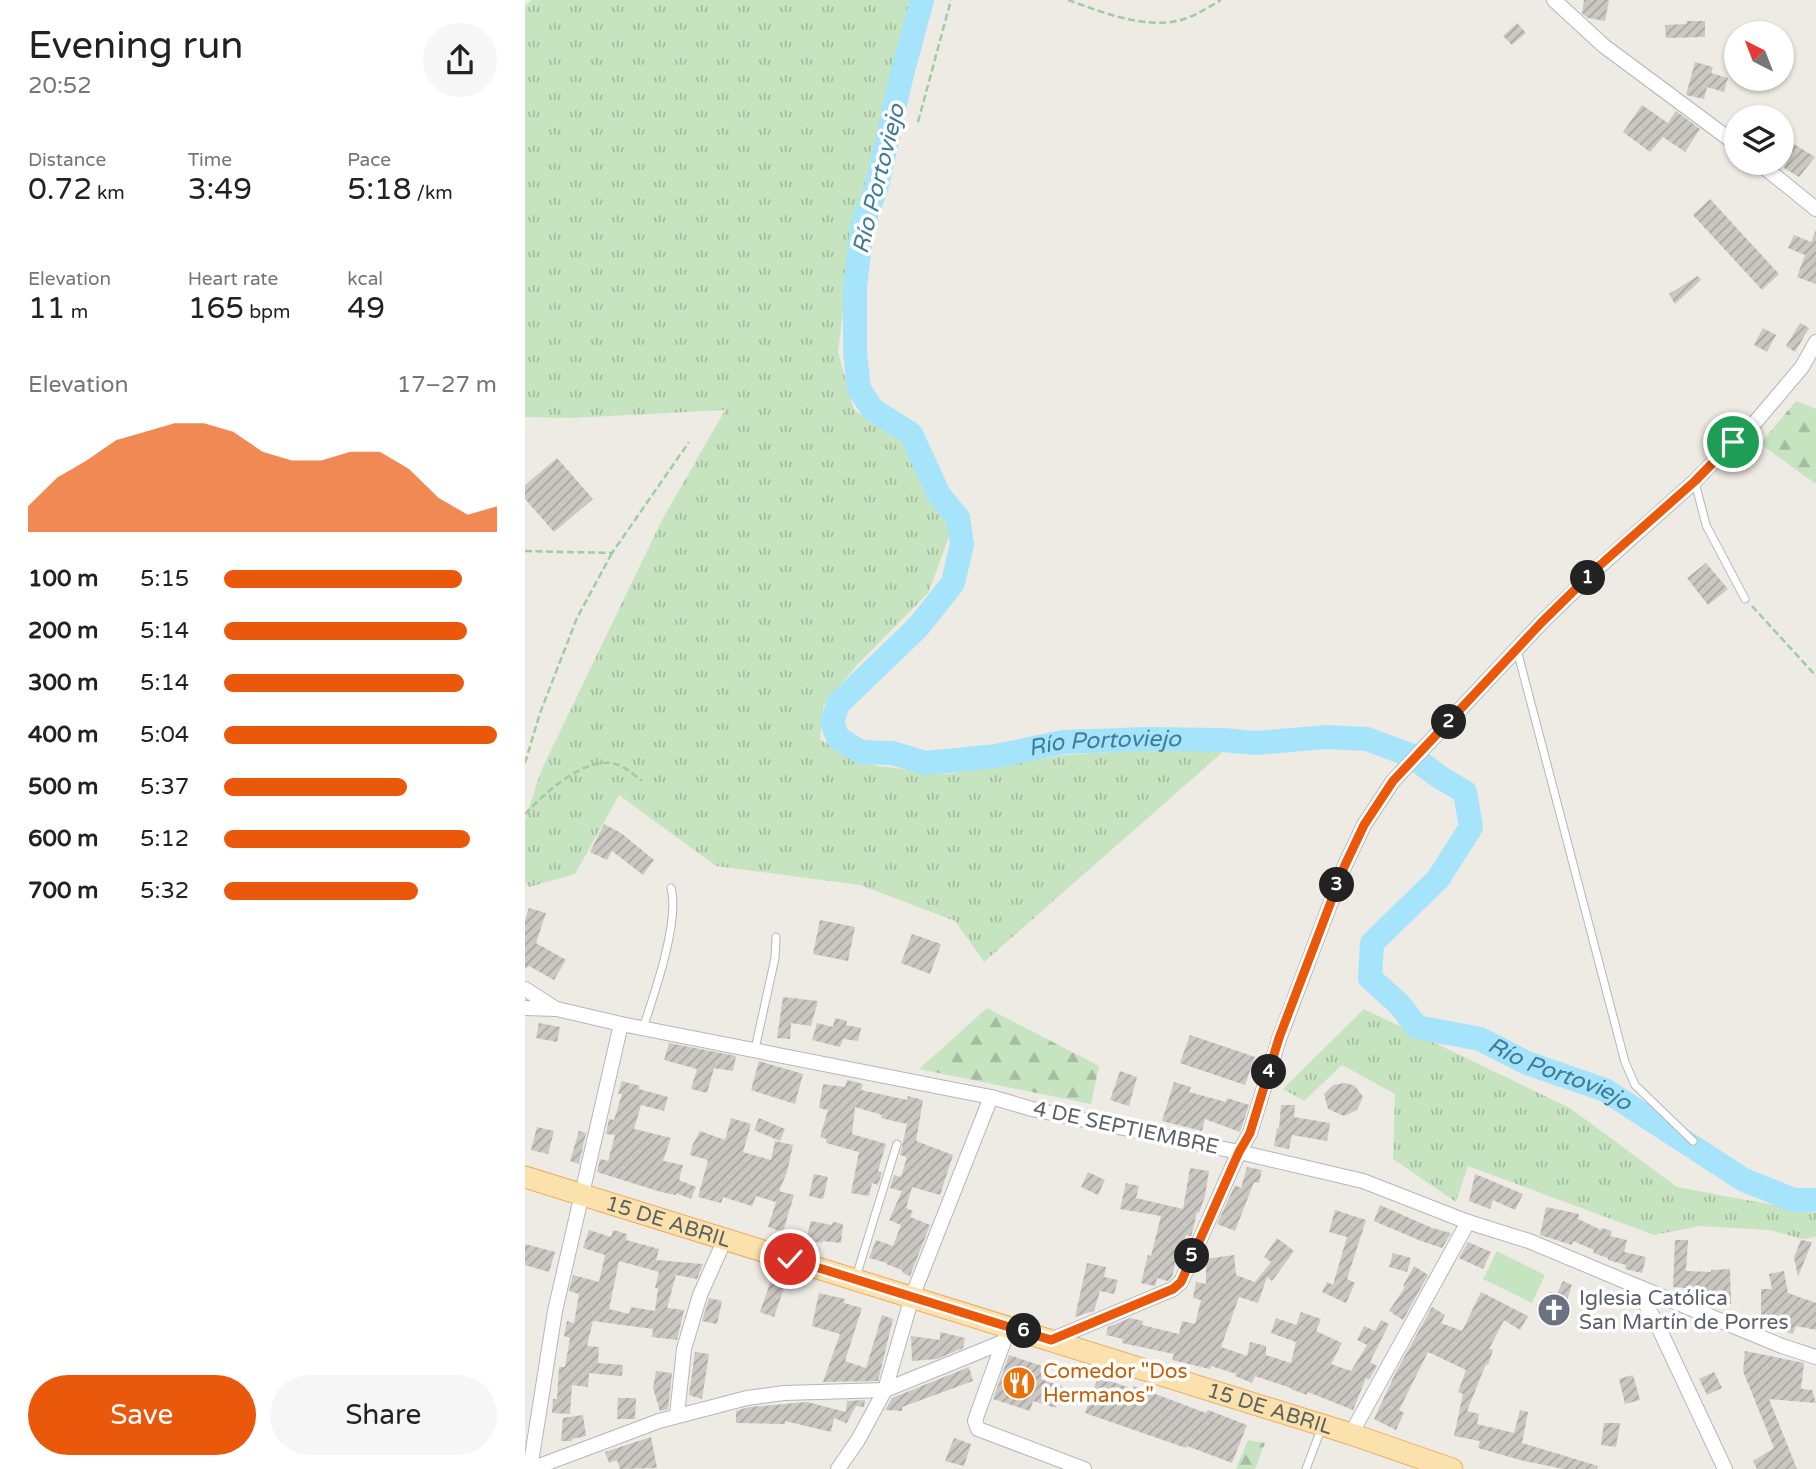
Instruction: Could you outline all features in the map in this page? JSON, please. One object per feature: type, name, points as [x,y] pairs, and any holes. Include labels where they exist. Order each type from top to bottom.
[{"type":"main road","name":"15 DE ABRIL","points":[[525,1177],[856,1278],[1006,1334],[1051,1340],[1351,1434],[1452,1469]]},
{"type":"street","points":[[1554,0],[1605,46],[1724,135]]},
{"type":"street","points":[[1774,175],[1816,209]]},
{"type":"street","points":[[1051,1340],[1173,1289],[1181,1282],[1250,1133],[1279,1038],[1345,865],[1364,825],[1393,781],[1599,566],[1747,432],[1802,367],[1816,342]]},
{"type":"street","points":[[525,989],[557,1009]]},
{"type":"street","name":"4 DE SEPTIEMBRE","points":[[525,1008],[557,1009],[643,1029],[991,1097],[1032,1109],[1363,1181],[1468,1222],[1529,1241],[1782,1346],[1816,1357]]},
{"type":"street","points":[[621,1024],[555,1311],[530,1469],[677,1415],[747,1398],[783,1393],[885,1390],[1006,1334]]},
{"type":"street","points":[[838,1469],[858,1440],[885,1390],[912,1297],[991,1097]]},
{"type":"street","points":[[1351,1434],[1468,1222]]},
{"type":"street","points":[[677,1415],[684,1349],[700,1294],[725,1239]]},
{"type":"street","points":[[1634,1285],[1656,1322],[1725,1469]]},
{"type":"street","points":[[1006,1334],[975,1421],[978,1429],[1084,1469]]},
{"type":"lane","points":[[1695,481],[1706,525],[1745,599]]},
{"type":"lane","points":[[1517,649],[1625,1062],[1635,1085],[1693,1141]]},
{"type":"lane","points":[[643,1029],[664,962],[674,900],[671,888]]},
{"type":"lane","points":[[755,1049],[775,958],[776,937]]},
{"type":"lane","points":[[856,1278],[897,1144]]},
{"type":"lane","points":[[1306,1469],[1322,1425]]},
{"type":"path","points":[[918,122],[951,0]]},
{"type":"path","points":[[1068,0],[1126,19],[1164,21],[1184,19],[1221,0]]},
{"type":"path","points":[[525,763],[540,713],[577,618],[612,553],[688,442]]},
{"type":"path","points":[[525,551],[612,553]]},
{"type":"path","points":[[1745,599],[1816,676]]},
{"type":"path","points":[[525,814],[579,769],[600,762],[619,765],[642,781]]},
{"type":"green space","points":[[532,0],[911,0],[898,45],[878,141],[854,222],[838,352],[854,410],[902,439],[951,532],[928,593],[857,665],[823,706],[820,740],[877,766],[946,774],[1063,755],[1143,750],[1224,751],[984,962],[955,921],[860,885],[716,866],[619,795],[575,874],[529,887],[525,882],[525,820],[541,771],[662,520],[725,410],[571,418],[525,417],[525,6]]},
{"type":"green space","points":[[1796,401],[1816,409],[1816,484],[1760,444]]},
{"type":"green space","points":[[987,1008],[1099,1066],[1091,1104],[919,1069]]},
{"type":"green space","points":[[1364,1009],[1570,1108],[1677,1187],[1816,1213],[1816,1237],[1802,1239],[1770,1230],[1700,1226],[1654,1235],[1468,1166],[1456,1202],[1393,1159],[1395,1094],[1342,1065],[1304,1101],[1283,1089]]},
{"type":"green space","points":[[1497,1251],[1545,1275],[1532,1303],[1483,1279]]},
{"type":"green space","points":[[1248,1440],[1265,1443],[1255,1469],[1236,1469]]},
{"type":"building","points":[[1584,0],[1609,0],[1605,21],[1588,18],[1582,13]]},
{"type":"building","points":[[1686,21],[1705,21],[1705,37],[1666,38],[1665,25],[1687,24]]},
{"type":"building","points":[[1517,23],[1526,33],[1512,45],[1503,36]]},
{"type":"building","points":[[1695,62],[1713,67],[1711,73],[1724,77],[1724,92],[1707,87],[1704,99],[1686,95]]},
{"type":"building","points":[[1642,105],[1668,123],[1676,111],[1700,129],[1685,152],[1663,137],[1650,152],[1623,132]]},
{"type":"building","points":[[1794,144],[1815,157],[1799,177],[1794,174]]},
{"type":"building","points":[[1710,199],[1779,274],[1762,290],[1693,215]]},
{"type":"building","points":[[1816,230],[1816,284],[1797,277],[1805,255],[1788,248],[1794,235],[1811,242]]},
{"type":"building","points":[[1698,276],[1701,280],[1675,304],[1669,294]]},
{"type":"building","points":[[1800,323],[1809,328],[1795,352],[1786,346]]},
{"type":"building","points":[[1763,328],[1776,335],[1767,352],[1754,345]]},
{"type":"building","points":[[557,458],[593,499],[554,532],[525,499],[525,485]]},
{"type":"building","points":[[1706,563],[1728,589],[1708,605],[1687,578]]},
{"type":"building","points":[[604,824],[621,833],[654,860],[643,875],[612,851],[607,860],[590,852]]},
{"type":"building","points":[[529,908],[546,913],[536,943],[566,960],[554,980],[529,966],[525,969],[525,920]]},
{"type":"building","points":[[820,920],[855,927],[848,961],[813,954]]},
{"type":"building","points":[[912,934],[941,944],[930,974],[901,963]]},
{"type":"building","points":[[783,997],[818,1001],[811,1026],[791,1023],[790,1039],[777,1038]]},
{"type":"building","points":[[835,1018],[847,1021],[846,1025],[861,1028],[858,1041],[843,1039],[840,1047],[812,1040],[817,1023],[833,1027]]},
{"type":"building","points":[[539,1023],[560,1027],[557,1042],[536,1038]]},
{"type":"building","points":[[1190,1035],[1255,1057],[1245,1085],[1180,1063]]},
{"type":"building","points":[[669,1043],[736,1056],[733,1071],[714,1068],[707,1093],[691,1089],[697,1069],[664,1060]]},
{"type":"building","points":[[759,1061],[803,1074],[795,1104],[751,1090]]},
{"type":"building","points":[[1120,1071],[1137,1077],[1129,1106],[1110,1100]]},
{"type":"building","points":[[847,1080],[863,1084],[861,1090],[907,1100],[908,1096],[923,1100],[916,1141],[953,1155],[940,1195],[912,1187],[906,1208],[913,1211],[910,1217],[930,1225],[910,1276],[887,1263],[869,1258],[876,1240],[893,1246],[901,1225],[889,1220],[902,1191],[890,1188],[894,1175],[901,1177],[907,1157],[900,1155],[907,1124],[881,1118],[882,1115],[855,1107],[852,1134],[886,1144],[878,1171],[882,1172],[878,1185],[872,1183],[869,1196],[851,1193],[859,1152],[826,1143],[827,1139],[820,1137],[828,1110],[819,1108],[823,1084],[845,1087]]},
{"type":"building","points":[[622,1081],[668,1097],[664,1111],[641,1105],[634,1129],[671,1138],[663,1161],[683,1165],[679,1180],[696,1187],[691,1199],[597,1172],[600,1159],[608,1161],[615,1135],[606,1134],[609,1119],[614,1120],[622,1094],[618,1094]]},
{"type":"building","points":[[1174,1082],[1191,1087],[1189,1092],[1226,1102],[1227,1098],[1249,1105],[1240,1132],[1205,1119],[1202,1131],[1162,1121]]},
{"type":"building","points":[[1346,1083],[1355,1086],[1363,1097],[1357,1110],[1344,1116],[1328,1109],[1324,1094],[1333,1085]]},
{"type":"building","points":[[1281,1105],[1295,1105],[1294,1117],[1330,1123],[1327,1141],[1292,1135],[1289,1149],[1274,1146]]},
{"type":"building","points":[[731,1118],[751,1124],[743,1152],[771,1160],[775,1141],[793,1145],[787,1172],[779,1191],[794,1195],[783,1232],[768,1227],[776,1202],[756,1196],[752,1206],[723,1197],[721,1203],[698,1197],[708,1160],[690,1155],[693,1144],[700,1131],[725,1140]]},
{"type":"building","points":[[759,1118],[785,1129],[780,1141],[754,1130]]},
{"type":"building","points":[[537,1127],[554,1131],[548,1154],[531,1150]]},
{"type":"building","points":[[579,1131],[586,1133],[579,1164],[570,1161]]},
{"type":"building","points":[[1247,1167],[1262,1170],[1259,1183],[1254,1182],[1235,1231],[1217,1224],[1235,1185],[1241,1188]]},
{"type":"building","points":[[1190,1168],[1209,1171],[1205,1196],[1199,1213],[1197,1212],[1191,1236],[1186,1235],[1181,1258],[1177,1257],[1172,1277],[1168,1281],[1157,1278],[1155,1286],[1141,1283],[1161,1216],[1120,1209],[1126,1183],[1139,1186],[1136,1198],[1183,1209]]},
{"type":"building","points":[[1088,1172],[1105,1180],[1098,1195],[1081,1187]]},
{"type":"building","points":[[814,1174],[828,1177],[823,1199],[809,1196]]},
{"type":"building","points":[[1475,1174],[1523,1194],[1515,1210],[1493,1200],[1490,1209],[1469,1201]]},
{"type":"building","points":[[1380,1205],[1432,1228],[1451,1233],[1442,1248],[1421,1241],[1374,1221]]},
{"type":"building","points":[[1546,1207],[1579,1214],[1578,1219],[1601,1230],[1612,1231],[1610,1236],[1627,1240],[1624,1252],[1646,1257],[1642,1273],[1625,1269],[1626,1265],[1608,1260],[1593,1253],[1594,1250],[1573,1241],[1572,1245],[1540,1235]]},
{"type":"building","points":[[1335,1210],[1366,1220],[1347,1279],[1355,1283],[1346,1303],[1322,1292],[1327,1282],[1333,1285],[1347,1237],[1329,1232]]},
{"type":"building","points":[[811,1221],[843,1224],[841,1243],[806,1240]]},
{"type":"building","points":[[589,1230],[611,1237],[613,1230],[627,1234],[626,1240],[659,1249],[656,1260],[703,1264],[697,1279],[676,1275],[667,1308],[684,1310],[677,1340],[652,1337],[653,1329],[593,1321],[587,1346],[599,1347],[598,1363],[623,1365],[622,1376],[589,1373],[588,1387],[572,1385],[570,1414],[552,1413],[553,1399],[557,1399],[559,1367],[565,1367],[570,1338],[564,1336],[567,1321],[574,1323],[579,1294],[569,1291],[573,1275],[599,1282],[605,1255],[583,1248]],"holes":[[[619,1261],[659,1272],[655,1288],[658,1288],[655,1311],[631,1307],[629,1314],[609,1309]]]},
{"type":"building","points":[[1277,1238],[1294,1251],[1272,1281],[1267,1277],[1258,1303],[1239,1297],[1221,1347],[1247,1356],[1250,1342],[1266,1346],[1266,1355],[1291,1363],[1296,1342],[1271,1333],[1276,1318],[1296,1325],[1301,1312],[1321,1319],[1316,1331],[1342,1343],[1331,1364],[1351,1371],[1367,1345],[1357,1340],[1364,1326],[1375,1331],[1381,1320],[1389,1324],[1370,1362],[1377,1366],[1369,1380],[1366,1378],[1353,1410],[1308,1392],[1307,1395],[1255,1376],[1252,1383],[1235,1376],[1236,1374],[1211,1366],[1210,1369],[1172,1360],[1174,1354],[1122,1343],[1123,1339],[1106,1335],[1108,1327],[1130,1318],[1143,1321],[1142,1325],[1179,1334],[1182,1321],[1195,1324],[1201,1300],[1193,1298],[1196,1282],[1206,1284],[1206,1259],[1234,1255],[1236,1275],[1255,1282],[1271,1262],[1264,1257]]},
{"type":"building","points":[[1675,1240],[1688,1240],[1686,1271],[1711,1272],[1730,1269],[1731,1304],[1713,1305],[1712,1294],[1687,1293],[1687,1288],[1673,1287]]},
{"type":"building","points":[[1801,1240],[1812,1242],[1798,1277],[1794,1257]]},
{"type":"building","points":[[1468,1242],[1491,1252],[1483,1269],[1459,1258]]},
{"type":"building","points":[[525,1244],[555,1252],[549,1272],[525,1265]]},
{"type":"building","points":[[1393,1253],[1411,1258],[1407,1272],[1389,1267]]},
{"type":"building","points":[[1087,1263],[1106,1267],[1104,1277],[1118,1280],[1114,1294],[1100,1291],[1094,1311],[1075,1317]]},
{"type":"building","points":[[1414,1266],[1428,1275],[1403,1320],[1389,1311],[1405,1287],[1403,1286]]},
{"type":"building","points":[[1784,1271],[1788,1293],[1816,1303],[1816,1330],[1796,1326],[1793,1334],[1783,1331],[1788,1316],[1761,1316],[1761,1289],[1772,1289],[1769,1274]]},
{"type":"building","name":"Iglesia Católica San Martín de Porres","points":[[1563,1281],[1572,1285],[1558,1327],[1541,1322],[1550,1292],[1557,1294]]},
{"type":"building","points":[[770,1283],[784,1288],[774,1317],[760,1312]]},
{"type":"building","points":[[1481,1292],[1528,1316],[1520,1330],[1504,1320],[1489,1349],[1493,1350],[1488,1365],[1486,1364],[1467,1411],[1479,1414],[1477,1424],[1514,1433],[1520,1410],[1528,1412],[1522,1443],[1598,1466],[1597,1469],[1564,1469],[1524,1461],[1478,1448],[1480,1441],[1454,1436],[1463,1394],[1458,1392],[1466,1370],[1428,1352],[1399,1410],[1404,1413],[1396,1430],[1374,1419],[1432,1307],[1445,1315],[1441,1323],[1462,1331]]},
{"type":"building","points":[[819,1293],[845,1299],[844,1303],[862,1308],[845,1361],[866,1368],[882,1315],[893,1319],[878,1381],[823,1382],[840,1334],[812,1326]]},
{"type":"building","points":[[709,1298],[722,1301],[717,1324],[702,1321]]},
{"type":"building","points":[[940,1332],[965,1338],[963,1348],[937,1359],[912,1361],[911,1336],[940,1340]]},
{"type":"building","points":[[1745,1351],[1804,1363],[1801,1389],[1812,1390],[1816,1403],[1769,1399],[1797,1469],[1757,1469],[1753,1461],[1774,1448],[1743,1371]]},
{"type":"building","points":[[695,1352],[709,1354],[702,1399],[689,1395]]},
{"type":"building","name":"Comedor \"Dos Hermanos\"","points":[[1009,1355],[1045,1367],[1041,1379],[1063,1387],[1056,1408],[1033,1401],[1030,1411],[993,1399]]},
{"type":"building","points":[[969,1367],[973,1381],[902,1407],[902,1411],[885,1410],[892,1398]]},
{"type":"building","points":[[656,1371],[672,1373],[668,1409],[660,1411],[653,1388]]},
{"type":"building","points":[[1714,1372],[1722,1388],[1707,1395],[1699,1379]]},
{"type":"building","points":[[1633,1375],[1640,1400],[1625,1404],[1619,1379]]},
{"type":"building","points":[[1098,1377],[1133,1389],[1134,1386],[1247,1425],[1232,1463],[1085,1413]]},
{"type":"building","points":[[618,1398],[636,1398],[635,1419],[617,1419]]},
{"type":"building","points":[[865,1400],[864,1407],[856,1406],[845,1426],[846,1423],[834,1418],[831,1432],[785,1421],[785,1424],[736,1423],[736,1411],[749,1407],[807,1402],[846,1412],[847,1401]]},
{"type":"building","points":[[583,1415],[586,1436],[572,1441],[561,1441],[563,1418]]},
{"type":"building","points":[[1604,1423],[1620,1423],[1616,1447],[1601,1445]]},
{"type":"building","points":[[651,1437],[657,1468],[620,1469],[617,1460],[609,1463],[605,1452]]},
{"type":"building","points":[[954,1438],[971,1444],[964,1466],[945,1461]]},
{"type":"waterway","name":"Río Portoviejo","points":[[922,0],[877,185],[862,227],[855,288],[855,352],[859,389],[872,409],[911,434],[939,495],[958,518],[962,544],[953,583],[918,627],[838,704],[832,723],[838,738],[861,752],[892,753],[926,763],[996,756],[1063,742],[1148,739],[1256,743],[1327,737],[1367,739],[1410,755],[1465,792],[1471,827],[1438,879],[1372,943],[1370,978],[1399,1004],[1417,1027],[1480,1039],[1527,1063],[1605,1090],[1744,1180],[1794,1200],[1816,1200]]},
{"type":"place","name":"Iglesia Católica San Martín de Porres","points":[[1554,1310]]},
{"type":"place","name":"Comedor \"Dos Hermanos\"","points":[[1019,1383]]},
{"type":"route","points":[[790,1259],[1051,1340],[1173,1289],[1181,1282],[1250,1133],[1279,1038],[1345,865],[1364,825],[1393,781],[1542,622],[1599,566],[1695,481],[1733,442]]}]
